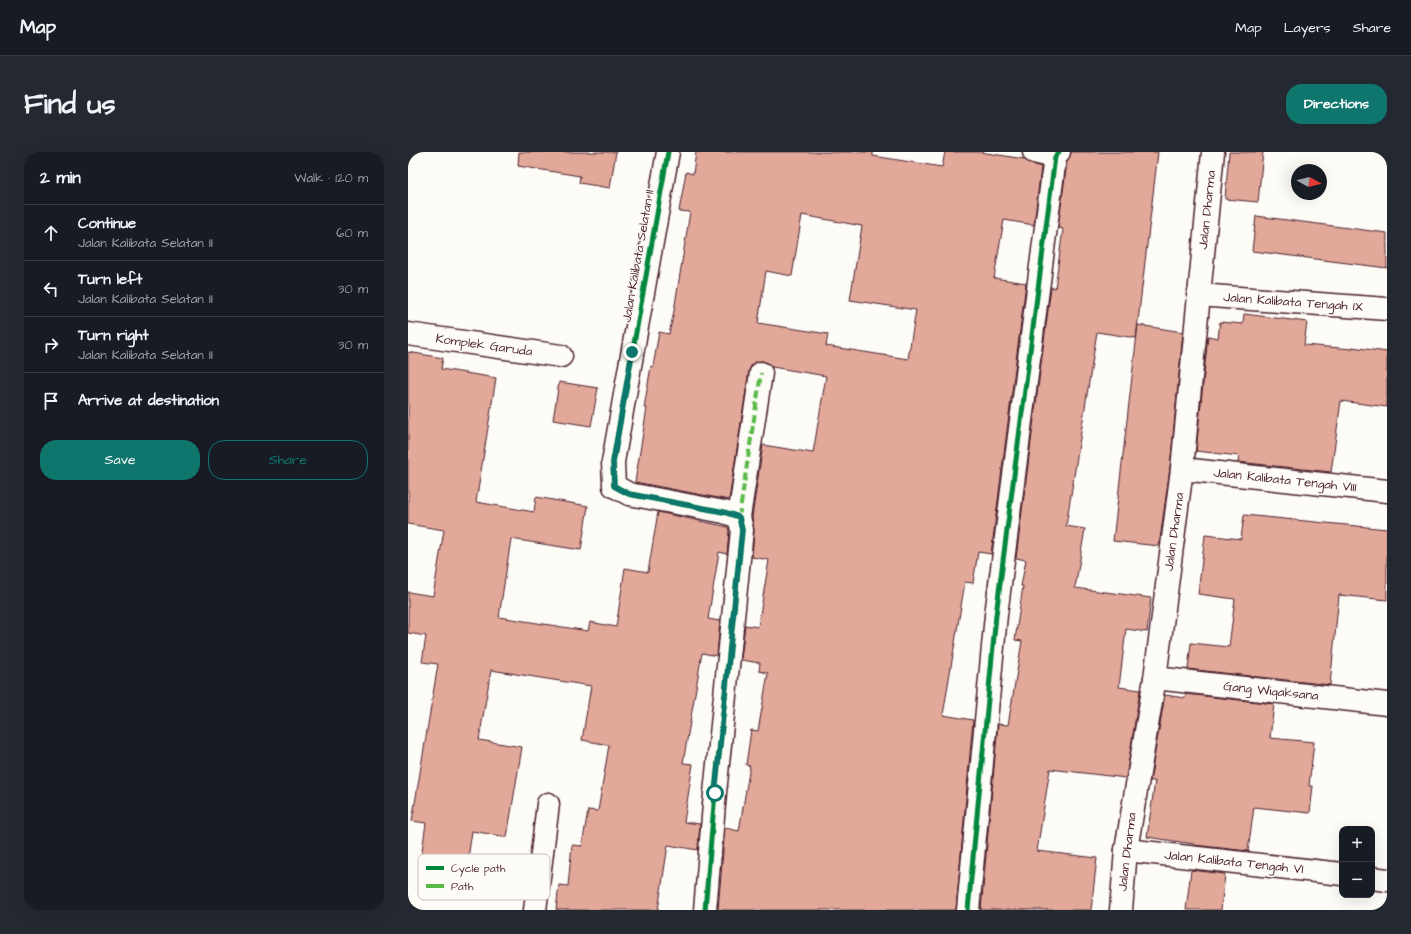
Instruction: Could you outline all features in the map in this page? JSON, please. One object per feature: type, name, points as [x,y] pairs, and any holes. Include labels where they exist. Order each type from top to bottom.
[{"type":"street","name":"Jalan Kalibata Selatan II","points":[[668,152],[613,462],[614,486],[629,494],[724,512],[739,517]]},
{"type":"street","points":[[968,910],[996,615],[1057,155],[1034,152]]},
{"type":"street","name":"Jalan Dharma","points":[[1121,910],[1126,850],[1155,678],[1182,469],[1213,152]]},
{"type":"street","name":"Jalan Kalibata Tengah IX","points":[[1198,295],[1387,309]]},
{"type":"street","name":"Komplek Garuda","points":[[408,334],[561,356]]},
{"type":"street","points":[[705,910],[715,793],[742,530],[739,517],[761,373]]},
{"type":"street","name":"Jalan Kalibata Tengah VIII","points":[[1182,469],[1387,491]]},
{"type":"street","name":"Gang Wiqaksana","points":[[1155,678],[1387,704]]},
{"type":"street","points":[[542,854],[548,804]]},
{"type":"street","name":"Jalan Kalibata Tengah VI","points":[[1126,850],[1339,874]]},
{"type":"street","points":[[1375,878],[1387,880]]},
{"type":"street","points":[[535,910],[536,900]]},
{"type":"building","points":[[519,152],[616,152],[610,188],[579,183],[580,176],[518,166]]},
{"type":"building","points":[[696,152],[873,152],[873,156],[942,167],[945,152],[980,152],[1024,159],[1031,164],[1041,167],[1034,225],[1004,220],[994,278],[1026,283],[991,554],[978,552],[973,583],[965,582],[943,715],[973,720],[956,910],[718,910],[725,828],[739,831],[750,766],[746,765],[751,730],[758,731],[768,673],[759,671],[760,663],[741,660],[745,625],[758,627],[769,560],[752,557],[754,531],[752,517],[763,445],[813,453],[826,376],[772,367],[768,363],[762,361],[756,362],[751,366],[729,500],[635,482],[647,408],[644,408],[651,366],[653,367],[659,332],[669,334],[674,311],[690,212],[679,211],[686,172],[693,174]],"holes":[[[802,215],[862,226],[850,300],[916,310],[908,359],[826,346],[828,334],[758,323],[766,271],[792,276]]]},
{"type":"building","points":[[1071,152],[1158,152],[1136,338],[1097,332],[1066,526],[1085,529],[1075,588],[1151,598],[1147,632],[1126,629],[1119,687],[1140,690],[1126,778],[1050,769],[1037,851],[1097,858],[1091,910],[981,910],[998,724],[1008,725],[1022,641],[1015,640],[1023,586],[1021,586],[1026,560],[1016,558],[1051,287],[1055,288],[1063,229],[1058,228],[1067,162]]},
{"type":"building","points":[[1229,152],[1263,152],[1258,202],[1225,199]]},
{"type":"building","points":[[1256,216],[1387,233],[1387,268],[1252,251]]},
{"type":"building","points":[[1244,314],[1307,322],[1304,345],[1352,349],[1352,347],[1387,352],[1387,407],[1341,401],[1331,472],[1238,462],[1239,456],[1196,451],[1208,336],[1218,338],[1220,322],[1243,324]]},
{"type":"building","points":[[1138,325],[1183,332],[1170,468],[1159,546],[1113,541]]},
{"type":"building","points":[[408,352],[443,358],[441,369],[496,378],[476,502],[534,512],[536,497],[588,506],[581,550],[511,539],[499,617],[588,631],[590,622],[616,627],[625,568],[648,572],[658,512],[728,527],[727,554],[719,552],[708,619],[720,621],[717,656],[702,653],[683,763],[693,764],[684,822],[700,824],[698,850],[668,845],[658,910],[556,910],[559,885],[568,886],[572,845],[582,846],[588,810],[598,811],[609,745],[582,740],[591,686],[491,670],[479,740],[522,747],[507,837],[472,831],[469,854],[422,854],[426,823],[412,821],[438,664],[422,662],[426,636],[408,633],[408,592],[433,596],[444,530],[408,524]]},
{"type":"building","points":[[559,382],[598,388],[591,426],[553,420]]},
{"type":"building","points":[[1244,515],[1387,529],[1387,600],[1339,595],[1330,685],[1188,669],[1191,643],[1229,647],[1235,599],[1198,594],[1205,535],[1241,539]]},
{"type":"building","points":[[1186,694],[1274,704],[1270,738],[1314,742],[1309,786],[1313,786],[1310,813],[1254,807],[1248,851],[1194,845],[1147,837],[1155,781],[1150,781],[1165,695],[1185,698]]},
{"type":"building","points":[[1191,870],[1225,874],[1221,910],[1186,910]]},
{"type":"marked path","points":[[739,517],[761,373]]},
{"type":"cycle path","points":[[668,152],[613,462],[614,486],[629,494],[724,512],[739,517],[742,530],[715,793],[705,910]]},
{"type":"cycle path","points":[[968,910],[996,615],[1055,157],[1059,152]]},
{"type":"route","points":[[632,352],[613,462],[614,486],[629,494],[724,512],[739,517],[742,530],[715,793]]}]
